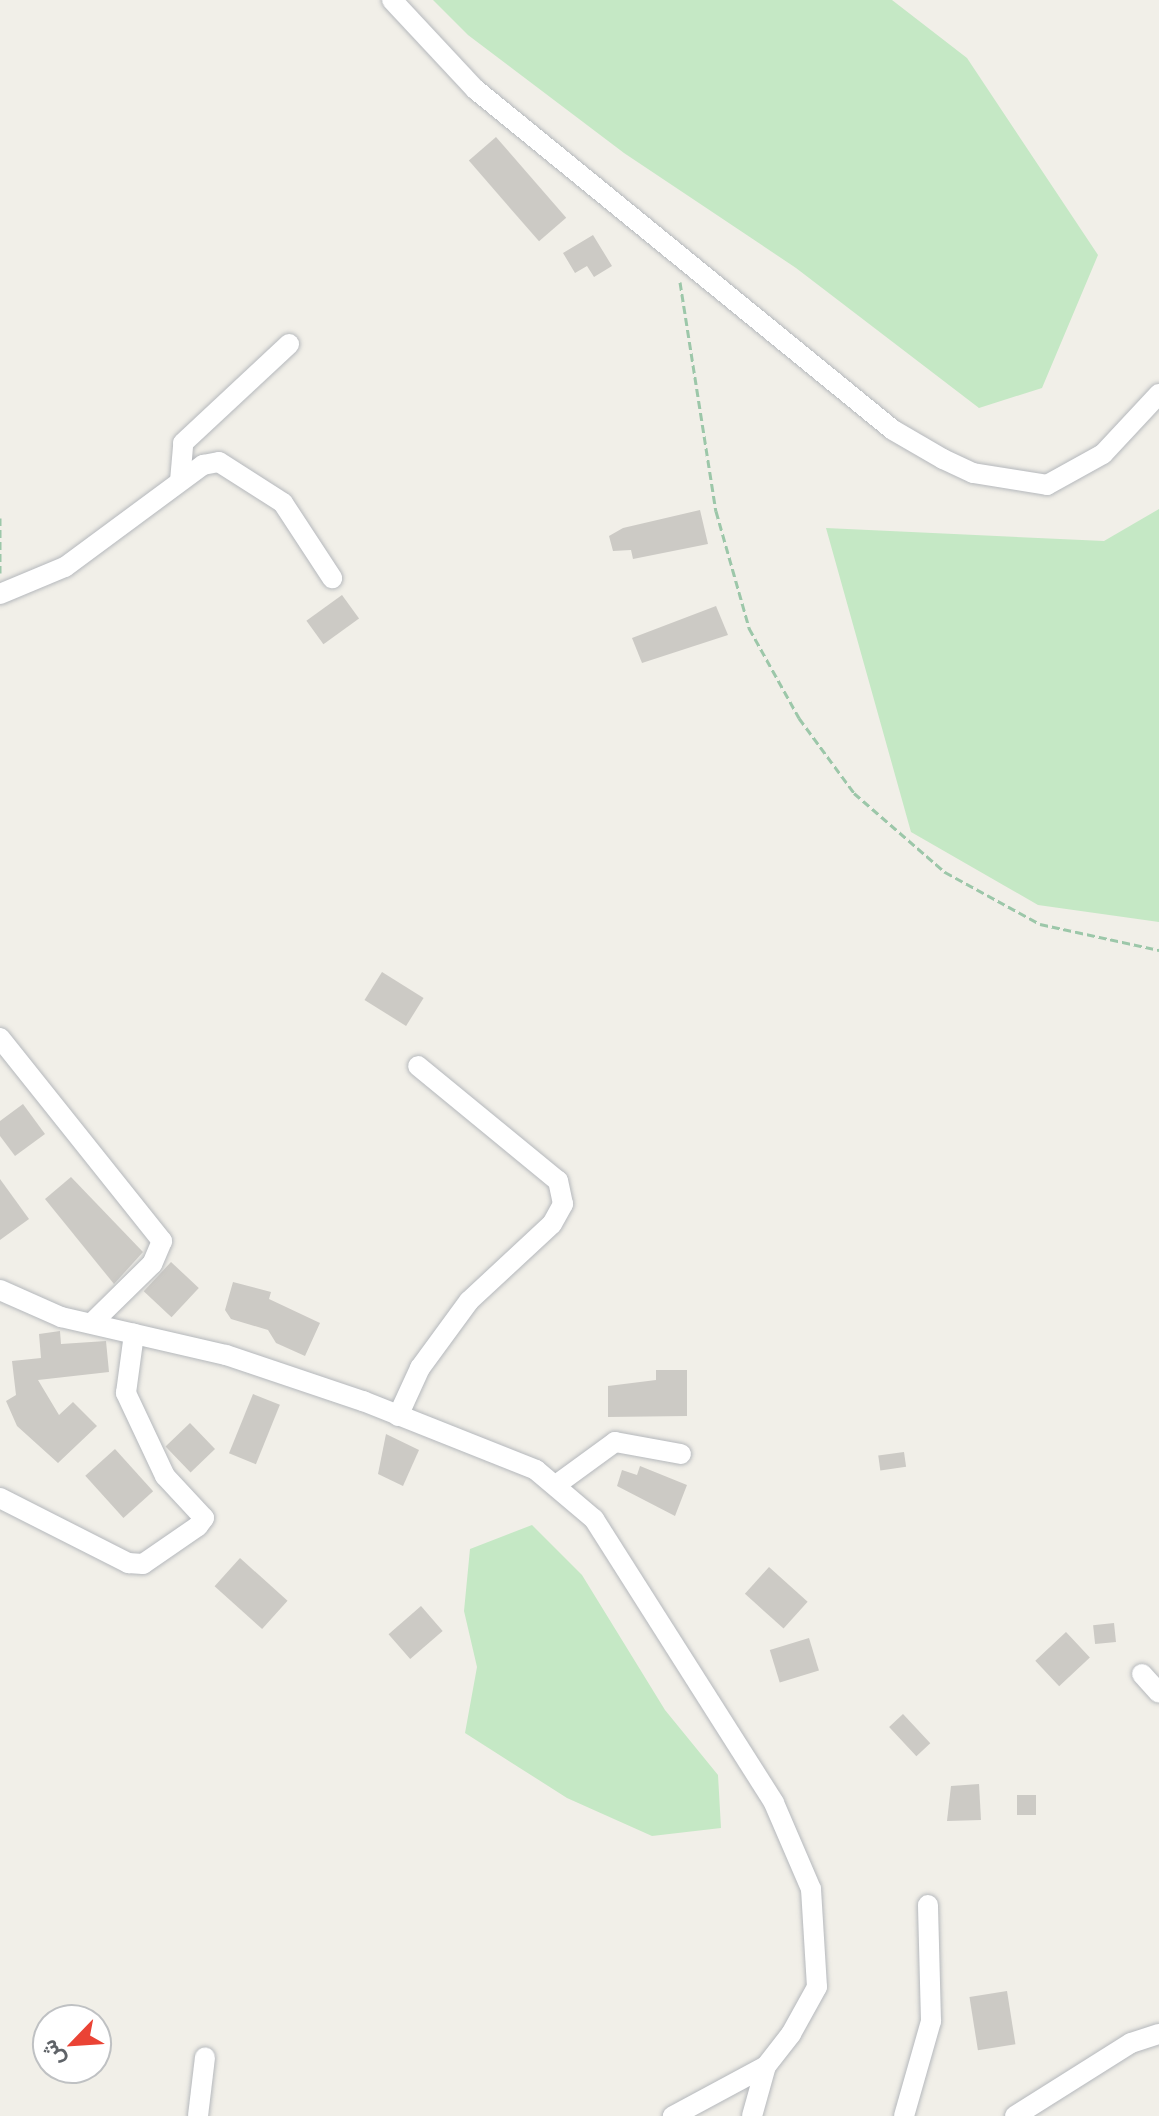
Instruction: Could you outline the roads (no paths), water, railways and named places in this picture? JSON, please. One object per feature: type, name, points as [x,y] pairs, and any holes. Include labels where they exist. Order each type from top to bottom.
[{"type":"street","points":[[392,0],[475,89],[684,255],[893,430],[973,473],[1020,485],[1066,480],[1103,454],[1159,394]]},
{"type":"street","points":[[180,481],[183,443],[289,344]]},
{"type":"street","points":[[0,594],[65,567],[180,481],[219,462],[248,474],[283,503],[332,578]]},
{"type":"street","points":[[0,1038],[162,1241],[152,1264],[93,1322]]},
{"type":"street","points":[[398,1416],[420,1368],[469,1301],[552,1224],[563,1204],[558,1181],[418,1066]]},
{"type":"street","points":[[0,1290],[134,1334],[226,1355],[398,1416],[536,1470],[556,1485],[623,1555],[774,1803],[811,1889],[817,1987],[766,2066],[752,2116]]},
{"type":"street","points":[[0,1498],[128,1563],[143,1564],[198,1526],[204,1518],[165,1476],[126,1393],[134,1334]]},
{"type":"street","points":[[556,1485],[615,1442],[681,1454]]},
{"type":"street","points":[[1142,1674],[1159,1693]]},
{"type":"street","points":[[904,2116],[931,2021],[928,1905]]},
{"type":"street","points":[[1015,2116],[1131,2043],[1159,2034]]},
{"type":"street","points":[[198,2116],[205,2057]]},
{"type":"street","points":[[673,2116],[766,2066]]}]
